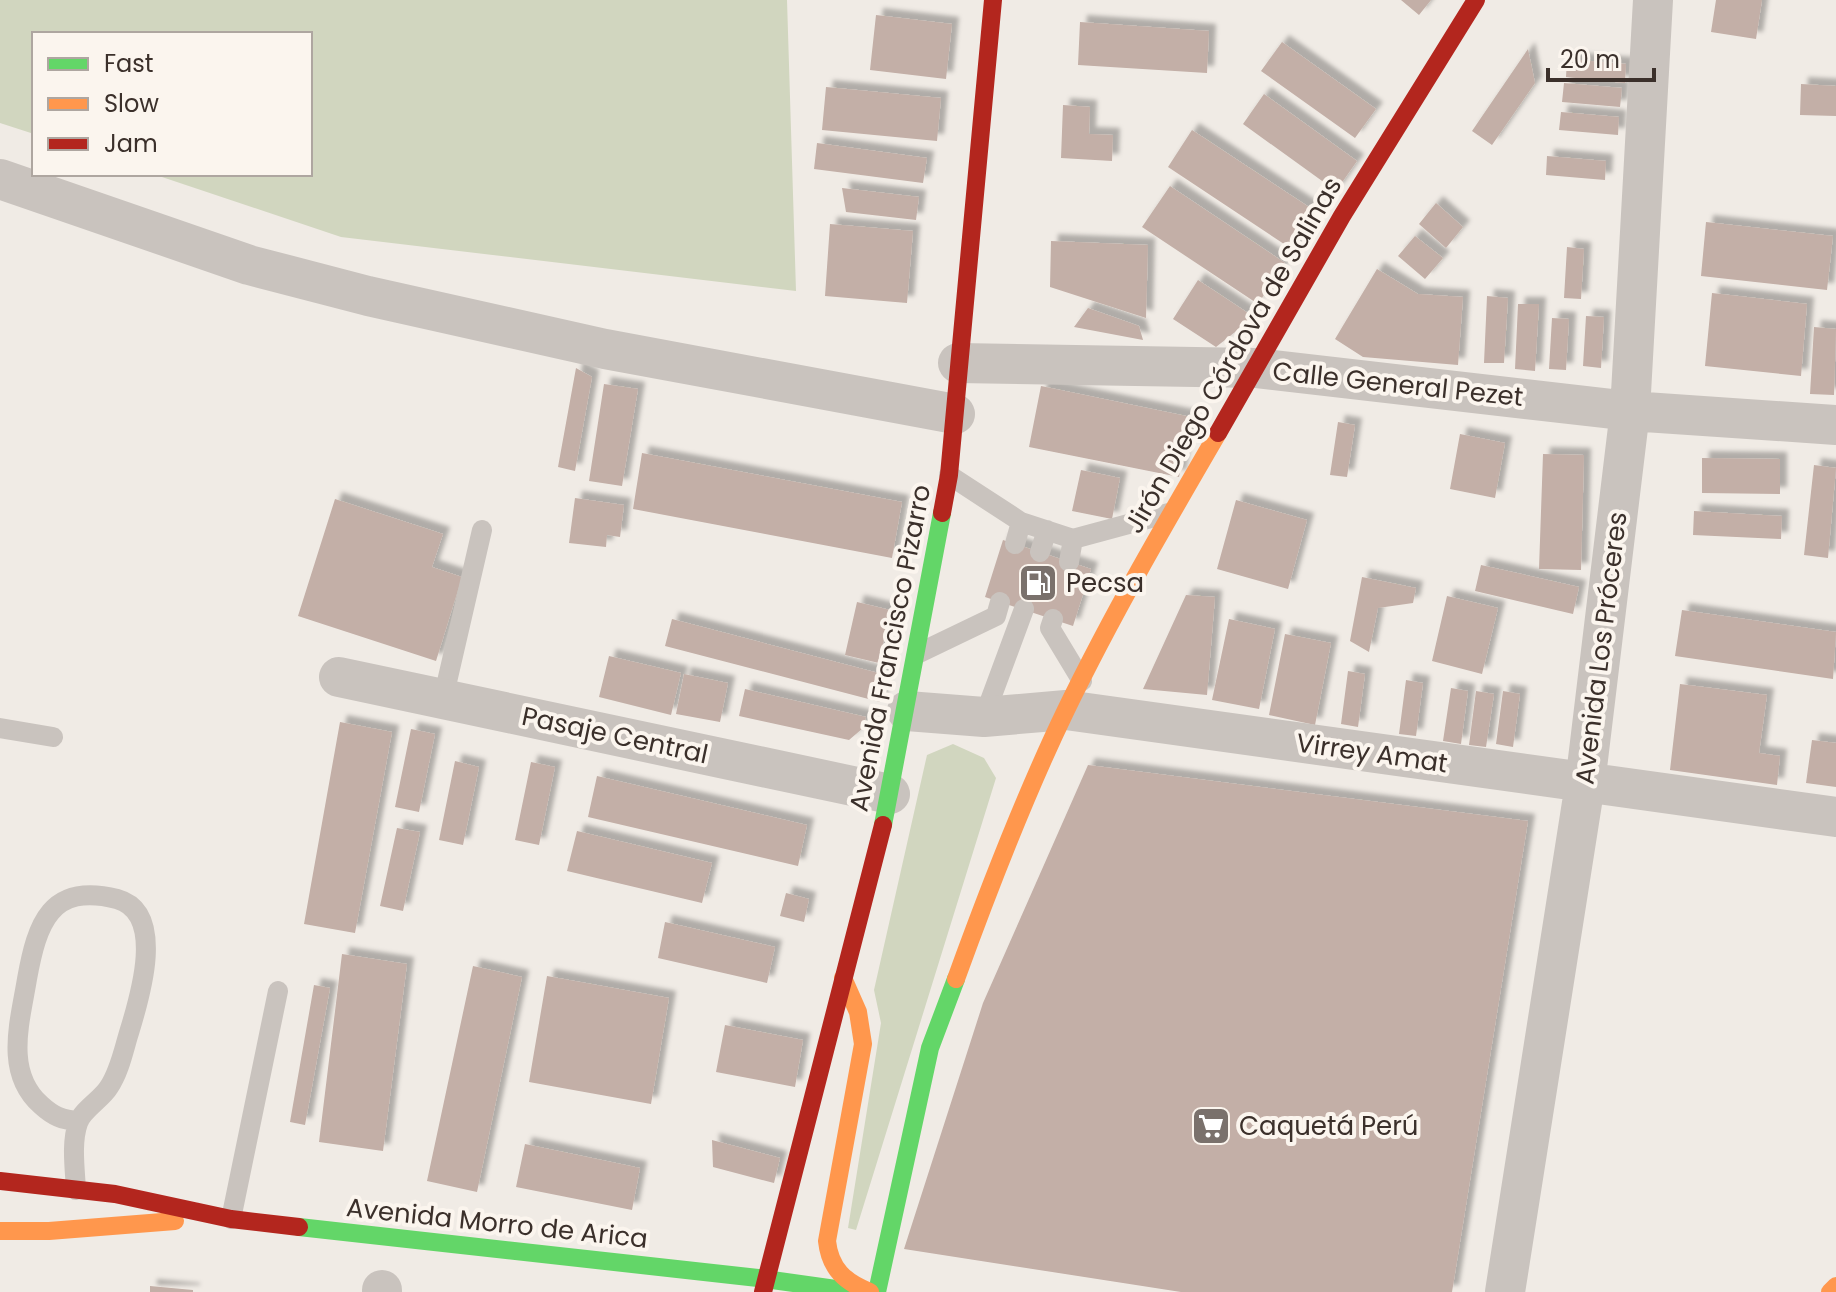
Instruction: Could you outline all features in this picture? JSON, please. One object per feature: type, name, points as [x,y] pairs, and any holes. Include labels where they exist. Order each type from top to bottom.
[{"type":"main road","name":"Avenida Francisco Pizarro","points":[[765,1286],[890,794],[949,475],[993,0]]},
{"type":"main road","name":"Jirón Diego Córdova de Salinas","points":[[877,1292],[930,1048],[1000,859],[1074,695],[1123,598],[1375,159],[1476,0]]},
{"type":"main road","points":[[843,978],[858,1012],[863,1044],[827,1241],[828,1253],[838,1274],[848,1283],[870,1292]]},
{"type":"main road","name":"Avenida Morro de Arica","points":[[0,1181],[115,1194],[226,1219],[765,1286]]},
{"type":"main road","name":"Avenida Morro de Arica","points":[[0,1231],[49,1231],[226,1219]]},
{"type":"main road","points":[[765,1286],[798,1292]]},
{"type":"main road","points":[[765,1286],[857,1292]]},
{"type":"main road","points":[[1830,1292],[1836,1286]]},
{"type":"street","name":"Avenida Los Próceres","points":[[1505,1292],[1585,784],[1630,411],[1653,0]]},
{"type":"street","points":[[0,179],[249,265],[368,296],[605,349],[955,414]]},
{"type":"street","name":"Calle General Pezet","points":[[958,363],[1255,368],[1630,411],[1836,425]]},
{"type":"street","name":"Pasaje Central","points":[[339,677],[890,794]]},
{"type":"street","name":"Virrey Amat","points":[[907,711],[984,717],[1074,695],[1585,784],[1836,817]]},
{"type":"lane","points":[[949,475],[1021,522],[1073,539],[1172,512]]},
{"type":"lane","points":[[1015,544],[1021,522]]},
{"type":"lane","points":[[443,699],[482,530]]},
{"type":"lane","points":[[1040,552],[1047,530]]},
{"type":"lane","points":[[1069,562],[1073,539]]},
{"type":"lane","points":[[917,654],[998,609],[1022,615],[1052,624],[1074,695]]},
{"type":"lane","points":[[984,717],[1022,615]]},
{"type":"lane","points":[[0,728],[53,737]]},
{"type":"lane","points":[[76,1190],[78,1121],[109,1087],[119,1066],[141,993],[146,957],[144,927],[135,910],[120,900],[88,895],[73,896],[56,905],[43,920],[31,955],[16,1043],[20,1071],[26,1087],[38,1103],[61,1120],[78,1121]]},
{"type":"lane","points":[[226,1219],[278,991]]},
{"type":"green space","points":[[0,0],[787,0],[796,291],[341,237],[159,176],[312,176],[312,32],[32,32],[32,133],[0,123]]},
{"type":"green space","points":[[953,744],[984,758],[996,778],[856,1230],[848,1228],[881,1023],[874,990],[927,755]]},
{"type":"building","points":[[1401,0],[1431,0],[1419,15]]},
{"type":"building","points":[[1716,0],[1762,0],[1756,39],[1711,32]]},
{"type":"building","points":[[876,15],[952,24],[946,79],[870,70]]},
{"type":"building","points":[[1080,22],[1209,31],[1207,73],[1078,65]]},
{"type":"building","points":[[1282,42],[1376,109],[1355,138],[1261,71]]},
{"type":"building","points":[[1528,49],[1535,83],[1492,145],[1472,131]]},
{"type":"building","points":[[1567,59],[1626,64],[1625,83],[1566,77]]},
{"type":"building","points":[[1564,83],[1622,88],[1620,107],[1562,102]]},
{"type":"building","points":[[1801,84],[1836,86],[1836,116],[1800,115]]},
{"type":"building","points":[[826,87],[941,98],[937,141],[822,130]]},
{"type":"building","points":[[1264,94],[1357,161],[1336,191],[1243,124]]},
{"type":"building","points":[[1063,105],[1090,107],[1089,134],[1113,135],[1112,161],[1061,158]]},
{"type":"building","points":[[1561,112],[1619,117],[1618,135],[1559,130]]},
{"type":"building","points":[[1192,130],[1318,213],[1293,250],[1168,167]]},
{"type":"building","points":[[817,143],[927,158],[923,183],[814,169]]},
{"type":"building","points":[[1547,156],[1606,161],[1605,180],[1546,175]]},
{"type":"building","points":[[1170,186],[1285,263],[1258,304],[1142,227]]},
{"type":"building","points":[[842,188],[919,197],[916,220],[846,212]]},
{"type":"building","points":[[1436,203],[1463,227],[1446,248],[1419,224]]},
{"type":"building","points":[[1706,222],[1833,236],[1827,290],[1701,276]]},
{"type":"building","points":[[830,224],[913,231],[907,303],[825,296]]},
{"type":"building","points":[[1415,236],[1443,258],[1425,279],[1398,256]]},
{"type":"building","points":[[1051,241],[1148,245],[1146,318],[1050,287]]},
{"type":"building","points":[[1567,247],[1584,249],[1581,299],[1564,298]]},
{"type":"building","points":[[1377,269],[1418,294],[1463,297],[1458,365],[1363,357],[1335,339]]},
{"type":"building","points":[[1198,280],[1254,317],[1216,347],[1173,319]]},
{"type":"building","points":[[1712,293],[1807,304],[1801,376],[1705,366]]},
{"type":"building","points":[[1487,296],[1508,298],[1504,363],[1484,363]]},
{"type":"building","points":[[1518,304],[1539,304],[1535,371],[1515,369]]},
{"type":"building","points":[[1088,308],[1139,326],[1143,340],[1074,327]]},
{"type":"building","points":[[1586,316],[1604,317],[1601,368],[1583,366]]},
{"type":"building","points":[[1552,318],[1569,319],[1566,370],[1549,369]]},
{"type":"building","points":[[1814,327],[1836,329],[1834,395],[1810,394]]},
{"type":"building","points":[[576,368],[592,377],[575,471],[558,467]]},
{"type":"building","points":[[604,384],[638,389],[622,486],[589,481]]},
{"type":"building","points":[[1041,386],[1191,417],[1179,477],[1029,447]]},
{"type":"building","points":[[1338,422],[1355,425],[1347,477],[1330,475]]},
{"type":"building","points":[[1460,434],[1505,443],[1495,498],[1450,489]]},
{"type":"building","points":[[642,453],[902,502],[892,558],[633,509]]},
{"type":"building","points":[[1543,454],[1584,455],[1581,570],[1539,569]]},
{"type":"building","points":[[1702,458],[1780,459],[1780,494],[1702,493]]},
{"type":"building","points":[[1814,465],[1836,468],[1828,558],[1804,555]]},
{"type":"building","points":[[1081,470],[1120,478],[1112,519],[1072,511]]},
{"type":"building","points":[[575,498],[624,505],[620,537],[607,535],[606,547],[569,543]]},
{"type":"building","points":[[335,499],[443,534],[432,567],[462,577],[436,661],[298,616]]},
{"type":"building","points":[[1236,500],[1307,520],[1288,589],[1217,569]]},
{"type":"building","points":[[1694,511],[1782,516],[1781,539],[1693,535]]},
{"type":"building","name":"Pecsa","points":[[1003,540],[1091,569],[1073,626],[985,597]]},
{"type":"building","points":[[1481,565],[1579,587],[1573,614],[1475,591]]},
{"type":"building","points":[[1362,577],[1416,588],[1413,603],[1378,608],[1369,652],[1350,641]]},
{"type":"building","points":[[1186,595],[1215,597],[1207,695],[1143,689]]},
{"type":"building","points":[[1447,596],[1498,608],[1482,674],[1432,661]]},
{"type":"building","points":[[857,602],[890,610],[879,663],[845,655]]},
{"type":"building","points":[[1682,610],[1836,632],[1833,679],[1675,656]]},
{"type":"building","points":[[672,619],[886,675],[880,702],[665,646]]},
{"type":"building","points":[[1229,619],[1275,629],[1259,709],[1212,700]]},
{"type":"building","points":[[1285,634],[1331,643],[1315,725],[1269,715]]},
{"type":"building","points":[[609,656],[681,673],[671,715],[599,697]]},
{"type":"building","points":[[1348,671],[1365,674],[1358,727],[1341,724]]},
{"type":"building","points":[[684,674],[728,683],[720,722],[676,714]]},
{"type":"building","points":[[1406,680],[1423,683],[1416,736],[1399,734]]},
{"type":"building","points":[[1680,684],[1767,695],[1759,753],[1780,756],[1777,785],[1670,770]]},
{"type":"building","points":[[1451,688],[1468,691],[1461,744],[1443,741]]},
{"type":"building","points":[[745,689],[866,717],[863,728],[849,740],[739,716]]},
{"type":"building","points":[[1476,691],[1494,694],[1486,747],[1469,745]]},
{"type":"building","points":[[1503,691],[1520,694],[1513,747],[1496,744]]},
{"type":"building","points":[[340,722],[392,732],[355,933],[304,924]]},
{"type":"building","points":[[411,729],[435,734],[419,812],[395,807]]},
{"type":"building","points":[[1812,740],[1836,743],[1836,787],[1806,783]]},
{"type":"building","points":[[455,761],[479,767],[463,845],[439,840]]},
{"type":"building","points":[[531,762],[555,767],[539,845],[515,840]]},
{"type":"building","name":"Caquetá Perú","points":[[1088,765],[1528,821],[1452,1292],[1181,1292],[904,1249],[983,1003]]},
{"type":"building","points":[[597,776],[807,825],[798,866],[588,817]]},
{"type":"building","points":[[397,828],[420,832],[403,911],[380,906]]},
{"type":"building","points":[[577,831],[712,863],[702,903],[567,871]]},
{"type":"building","points":[[786,893],[809,899],[804,922],[780,916]]},
{"type":"building","points":[[665,922],[775,947],[767,983],[658,958]]},
{"type":"building","points":[[342,954],[407,964],[383,1151],[319,1142]]},
{"type":"building","points":[[473,966],[522,977],[477,1192],[427,1181]]},
{"type":"building","points":[[547,976],[669,998],[651,1104],[529,1082]]},
{"type":"building","points":[[314,985],[330,988],[305,1125],[290,1122]]},
{"type":"building","points":[[725,1025],[803,1040],[795,1087],[716,1072]]},
{"type":"building","points":[[712,1140],[780,1158],[774,1183],[713,1167]]},
{"type":"building","points":[[525,1144],[640,1168],[632,1210],[516,1187]]},
{"type":"building","points":[[150,1286],[193,1290],[193,1292],[150,1292]]},
{"type":"traffic: fast","points":[[883,825],[942,513]]},
{"type":"traffic: fast","points":[[877,1292],[930,1048],[956,979]]},
{"type":"traffic: fast","points":[[299,1227],[758,1278],[857,1292]]},
{"type":"traffic: slow","points":[[956,979],[1008,843],[1066,710],[1120,605],[1218,433]]},
{"type":"traffic: slow","points":[[843,978],[858,1012],[863,1044],[827,1241],[831,1259],[840,1273],[870,1292]]},
{"type":"traffic: slow","points":[[0,1231],[49,1231],[175,1221]]},
{"type":"traffic: slow","points":[[1830,1292],[1836,1286]]},
{"type":"traffic: jam","points":[[942,513],[949,475],[993,0]]},
{"type":"traffic: jam","points":[[1218,433],[1342,216],[1476,0]]},
{"type":"traffic: jam","points":[[763,1292],[883,825]]},
{"type":"traffic: jam","points":[[0,1181],[115,1194],[231,1219],[299,1227]]},
{"type":"place","name":"Pecsa","points":[[1038,583]]},
{"type":"place","name":"Caquetá Perú","points":[[1211,1126]]}]
